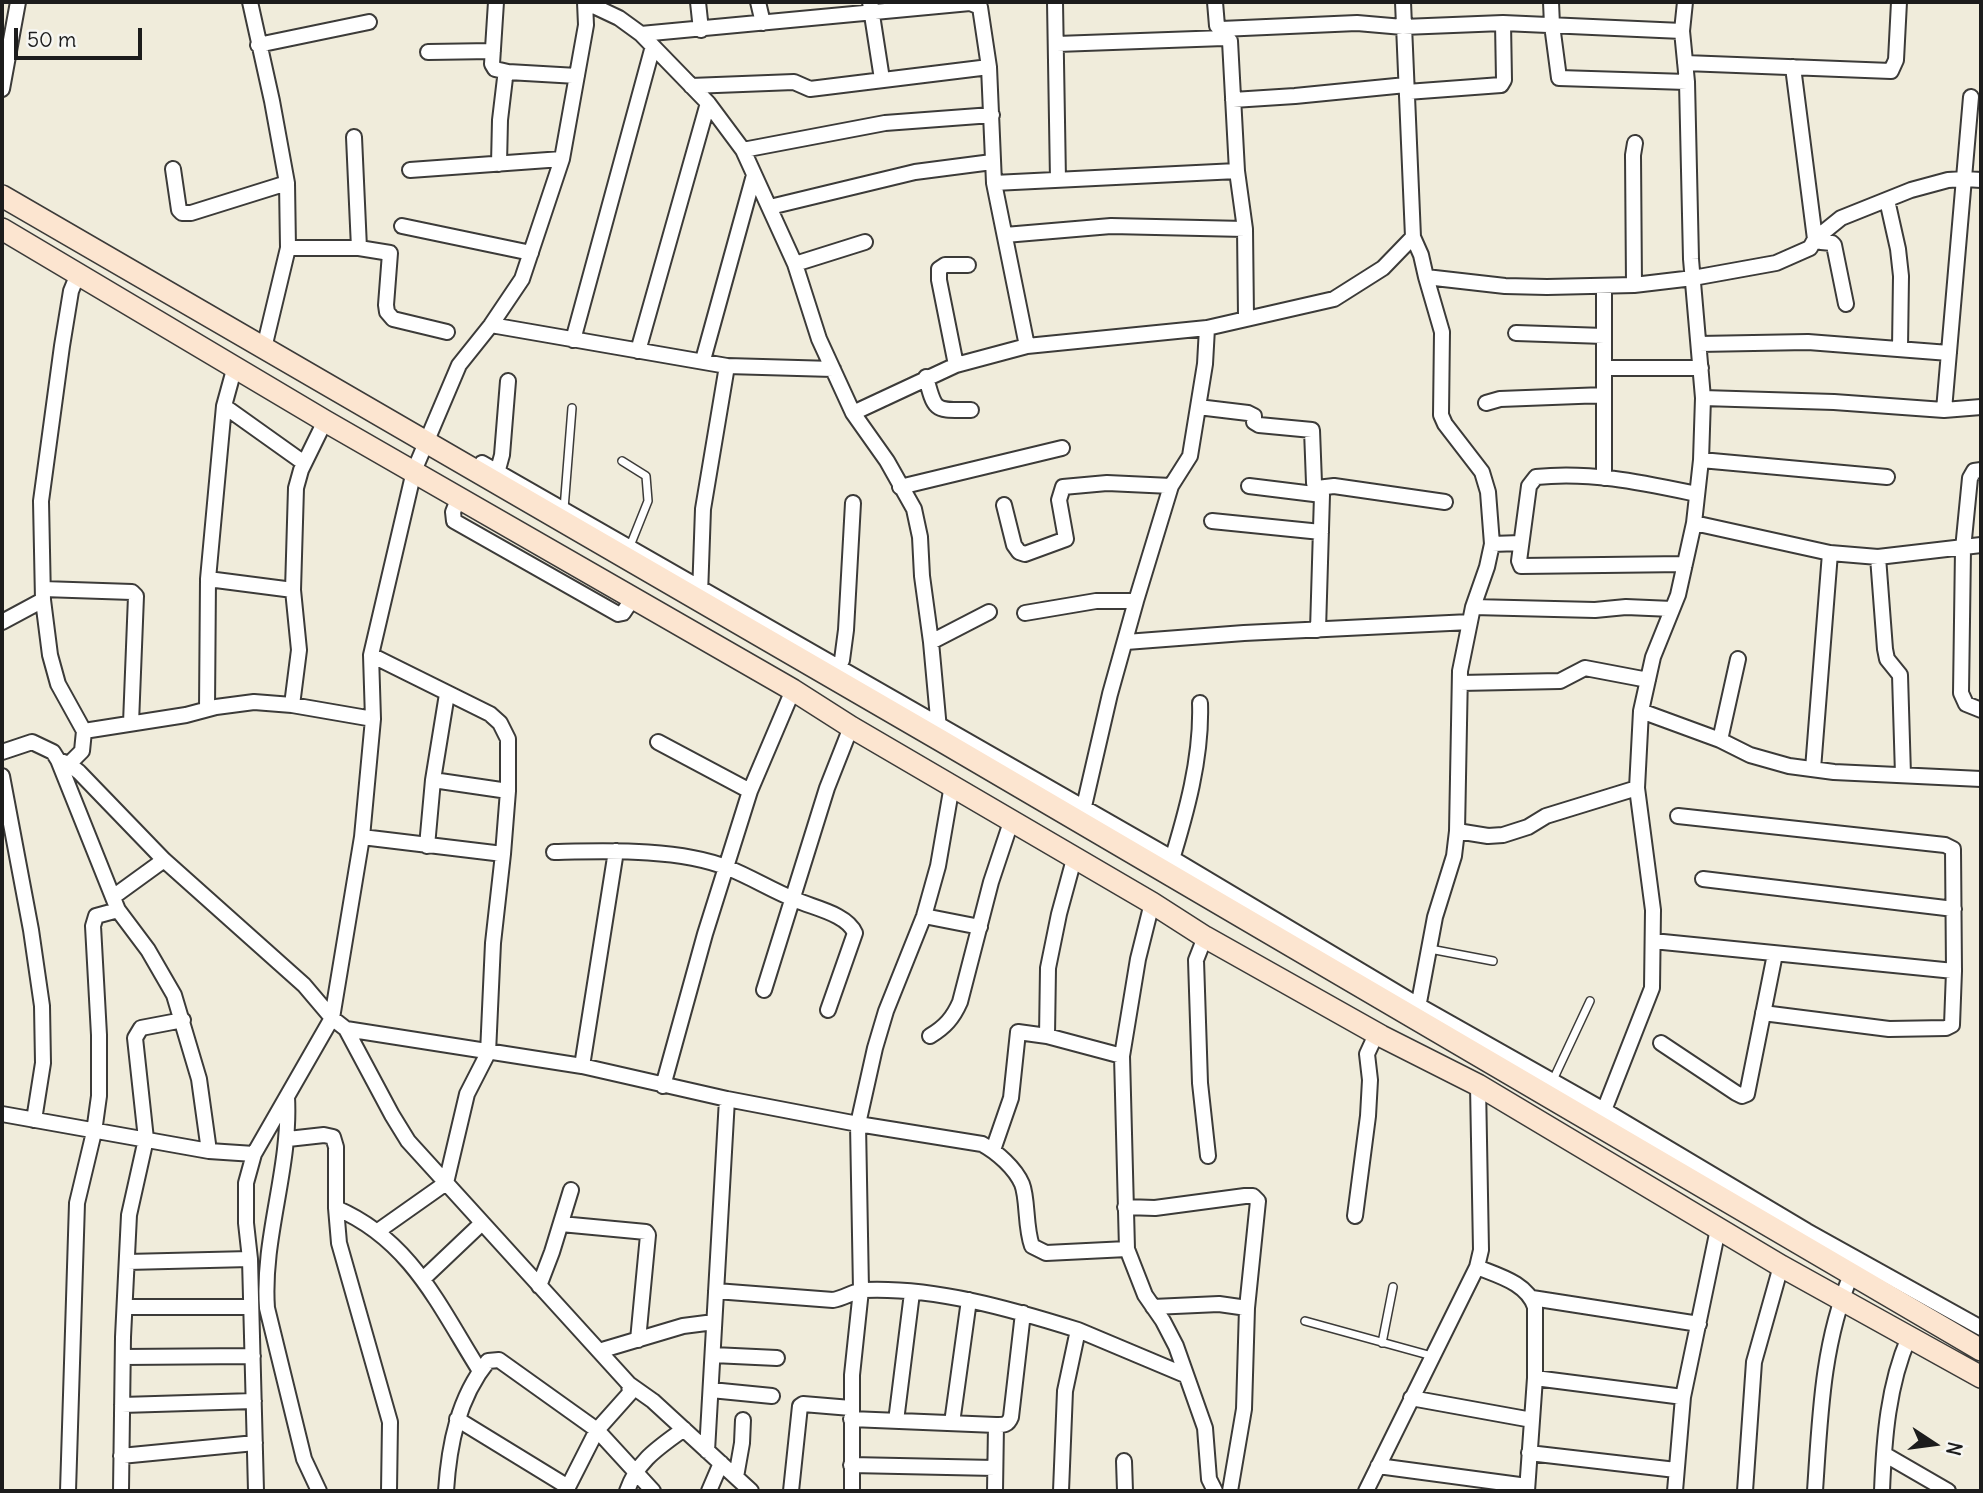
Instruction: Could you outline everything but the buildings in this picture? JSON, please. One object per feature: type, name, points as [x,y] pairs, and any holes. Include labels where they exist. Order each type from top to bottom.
[{"type":"main road","points":[[2,196],[265,343],[1170,866],[1601,1118],[1851,1275],[1981,1350]]},
{"type":"main road","points":[[2,229],[325,421],[793,690],[1205,937],[1381,1036],[1478,1086],[1781,1266],[1981,1377]]},
{"type":"street","points":[[2,89],[18,2]]},
{"type":"street","points":[[250,2],[272,101],[286,183],[288,248],[265,343]]},
{"type":"street","points":[[496,2],[492,64],[495,69],[578,76]]},
{"type":"street","points":[[252,1490],[255,1444],[246,1183],[254,1154],[332,1018],[362,837],[373,719],[371,655],[414,471],[459,365],[491,325],[522,279],[562,159],[586,24],[585,2],[620,18],[641,34],[708,103],[743,150],[795,264],[819,339],[853,413],[887,461],[914,509],[920,537],[922,576],[932,642],[939,733]]},
{"type":"street","points":[[698,2],[701,30]]},
{"type":"street","points":[[758,2],[763,23]]},
{"type":"street","points":[[1055,2],[1058,180]]},
{"type":"street","points":[[1215,2],[1217,26],[1221,29],[1357,23],[1404,27],[1503,23],[1682,31]]},
{"type":"street","points":[[1403,2],[1413,237],[1421,255],[1441,332],[1441,415],[1482,472],[1488,492],[1492,544],[1473,607],[1460,682],[1457,831],[1454,856],[1435,916],[1417,1012]]},
{"type":"street","points":[[1551,2],[1559,78],[1688,82]]},
{"type":"street","points":[[1685,2],[1682,31],[1688,82],[1693,278],[1703,398],[1701,460],[1694,523],[1678,595],[1653,657],[1641,711],[1637,788],[1653,910],[1652,988],[1601,1118],[1981,1328]]},
{"type":"street","points":[[1685,63],[1891,71],[1896,60],[1899,2]]},
{"type":"street","points":[[641,34],[763,23],[871,7],[976,4],[979,7],[989,67],[994,183],[1027,346]]},
{"type":"street","points":[[871,7],[882,79]]},
{"type":"street","points":[[258,45],[369,22]]},
{"type":"street","points":[[1233,100],[1407,88],[1501,85],[1504,80],[1503,23]]},
{"type":"street","points":[[1057,44],[1224,38],[1230,41],[1237,171],[1245,229],[1246,317]]},
{"type":"street","points":[[573,340],[653,46]]},
{"type":"street","points":[[428,52],[493,51]]},
{"type":"street","points":[[691,86],[794,82],[810,89],[989,67]]},
{"type":"street","points":[[1793,67],[1818,236],[1821,242],[1834,245],[1846,304]]},
{"type":"street","points":[[499,164],[500,120],[508,72]]},
{"type":"street","points":[[1944,410],[1971,97]]},
{"type":"street","points":[[638,351],[708,103]]},
{"type":"street","points":[[743,150],[885,123],[992,115]]},
{"type":"street","points":[[354,137],[359,248]]},
{"type":"street","points":[[1634,285],[1635,143]]},
{"type":"street","points":[[410,170],[562,159]]},
{"type":"street","points":[[770,207],[915,172],[992,162]]},
{"type":"street","points":[[173,169],[179,210],[183,213],[191,213],[286,183]]},
{"type":"street","points":[[994,183],[1237,171]]},
{"type":"street","points":[[703,360],[754,176]]},
{"type":"street","points":[[1426,277],[1505,286],[1634,285],[1693,278],[1776,263],[1810,247],[1818,236],[1841,218],[1911,190],[1948,180],[1981,180]]},
{"type":"street","points":[[1887,200],[1901,276],[1900,348]]},
{"type":"street","points":[[402,226],[531,253]]},
{"type":"street","points":[[1005,235],[1111,226],[1245,229]]},
{"type":"street","points":[[853,413],[956,365],[1027,346],[1207,328],[1334,299],[1383,268],[1413,237]]},
{"type":"street","points":[[795,264],[865,242]]},
{"type":"street","points":[[288,248],[359,248],[390,253],[387,312],[393,319],[447,332]]},
{"type":"street","points":[[956,365],[939,269],[945,265],[968,265]]},
{"type":"street","points":[[64,762],[82,751],[84,731],[58,684],[50,655],[43,594],[42,485],[71,291],[78,274]]},
{"type":"street","points":[[1604,286],[1604,478]]},
{"type":"street","points":[[491,325],[727,366],[833,369]]},
{"type":"street","points":[[1082,816],[1110,694],[1136,601],[1171,486],[1190,456],[1207,328]]},
{"type":"street","points":[[1516,333],[1604,336]]},
{"type":"street","points":[[1699,344],[1808,342],[1949,353]]},
{"type":"street","points":[[207,709],[208,579],[224,406],[235,366]]},
{"type":"street","points":[[700,594],[703,509],[727,366]]},
{"type":"street","points":[[1604,368],[1701,368]]},
{"type":"street","points":[[926,377],[932,403],[940,409],[971,410]]},
{"type":"street","points":[[496,477],[502,454],[508,381]]},
{"type":"street","points":[[1486,403],[1500,399],[1604,395]]},
{"type":"street","points":[[1703,398],[1835,402],[1944,410],[1981,407]]},
{"type":"street","points":[[224,406],[304,463]]},
{"type":"street","points":[[1198,407],[1248,412],[1259,425],[1312,430],[1314,483],[1320,492],[1318,630]]},
{"type":"street","points":[[292,705],[299,650],[293,590],[296,488],[304,463],[325,421]]},
{"type":"street","points":[[900,487],[1062,448]]},
{"type":"street","points":[[1701,460],[1887,477]]},
{"type":"street","points":[[1981,470],[1974,471],[1970,478],[1963,549],[1961,693],[1966,704],[1981,710]]},
{"type":"street","points":[[1685,564],[1521,566],[1519,561],[1529,486],[1536,477],[1581,474],[1634,481],[1697,494]]},
{"type":"street","points":[[1004,505],[1014,545],[1019,552],[1025,554],[1066,539],[1059,500],[1063,487],[1107,483],[1171,486]]},
{"type":"street","points":[[1249,486],[1320,492],[1334,486],[1445,502]]},
{"type":"street","points":[[459,497],[453,512],[454,521],[509,553],[618,614],[623,613],[633,598]]},
{"type":"street","points":[[836,673],[842,660],[846,630],[853,503]]},
{"type":"street","points":[[1212,520],[1321,532]]},
{"type":"street","points":[[1694,523],[1830,554],[1878,557],[1981,545]]},
{"type":"street","points":[[509,553],[523,534]]},
{"type":"street","points":[[1492,544],[1521,544]]},
{"type":"street","points":[[1813,769],[1830,554]]},
{"type":"street","points":[[1878,557],[1885,649],[1887,659],[1900,675],[1903,775]]},
{"type":"street","points":[[208,579],[293,590]]},
{"type":"street","points":[[2,622],[43,594],[132,592],[136,596],[131,723]]},
{"type":"street","points":[[1025,613],[1096,601],[1136,601]]},
{"type":"street","points":[[1473,607],[1672,609]]},
{"type":"street","points":[[932,642],[989,612]]},
{"type":"street","points":[[1126,642],[1244,633],[1470,622]]},
{"type":"street","points":[[371,655],[490,714],[500,723],[508,739],[508,791],[493,943],[488,1053],[467,1094],[446,1183],[379,1231]]},
{"type":"street","points":[[1720,740],[1738,659]]},
{"type":"street","points":[[1460,682],[1560,681],[1585,668],[1648,680]]},
{"type":"street","points":[[663,1086],[750,790],[793,690]]},
{"type":"street","points":[[427,846],[433,780],[447,694]]},
{"type":"street","points":[[84,731],[254,702],[292,705],[373,719]]},
{"type":"street","points":[[1170,866],[1188,811],[1200,723],[1199,703]]},
{"type":"street","points":[[1641,711],[1720,740],[1750,755],[1813,769],[1981,779]]},
{"type":"street","points":[[764,990],[827,788],[851,727]]},
{"type":"street","points":[[2,752],[32,742],[53,752],[164,860],[304,985],[332,1018],[346,1029],[391,1115],[408,1141],[629,1384],[653,1401],[751,1491]]},
{"type":"street","points":[[658,742],[750,790]]},
{"type":"street","points":[[64,762],[116,903],[174,995],[200,1079],[209,1150]]},
{"type":"street","points":[[2,776],[31,930],[42,1006],[43,1063],[34,1120]]},
{"type":"street","points":[[433,780],[508,791]]},
{"type":"street","points":[[852,1491],[852,1375],[861,1290],[858,1124],[886,1011],[923,916],[938,866],[952,785]]},
{"type":"street","points":[[1457,831],[1488,836],[1503,835],[1528,827],[1546,816],[1637,788]]},
{"type":"street","points":[[1678,816],[1945,845],[1953,849],[1952,1025],[1946,1028],[1889,1029],[1763,1013]]},
{"type":"street","points":[[930,1036],[953,1017],[960,1002],[1012,819]]},
{"type":"street","points":[[362,837],[503,854]]},
{"type":"street","points":[[554,852],[616,851],[683,857],[726,867],[839,918],[852,926],[855,933],[828,1010]]},
{"type":"street","points":[[582,1066],[616,851]]},
{"type":"street","points":[[1047,1036],[1048,968],[1074,859]]},
{"type":"street","points":[[68,1491],[77,1203],[94,1132],[99,1096],[99,1035],[93,926],[96,916],[116,903],[164,860]]},
{"type":"street","points":[[1703,879],[1954,909]]},
{"type":"street","points":[[1152,903],[1138,959],[1122,1056],[1127,1249],[1134,1271],[1176,1346],[1205,1429],[1209,1479],[1215,1491]]},
{"type":"street","points":[[923,916],[980,927]]},
{"type":"street","points":[[1205,937],[1196,960],[1200,1083],[1208,1156]]},
{"type":"street","points":[[1653,941],[1954,971]]},
{"type":"street","points":[[1661,1043],[1742,1096],[1746,1094],[1775,954]]},
{"type":"street","points":[[121,1491],[129,1215],[146,1139],[135,1038],[141,1028],[183,1020]]},
{"type":"street","points":[[346,1029],[582,1066],[727,1100],[982,1144],[1004,1160],[1022,1184],[1031,1246],[1045,1253],[1127,1249]]},
{"type":"street","points":[[993,1150],[1011,1098],[1018,1032],[1047,1036],[1122,1056]]},
{"type":"street","points":[[1355,1216],[1368,1116],[1370,1080],[1367,1054],[1373,1041],[1381,1036]]},
{"type":"street","points":[[1366,1491],[1477,1267],[1480,1250],[1478,1086]]},
{"type":"street","points":[[287,1096],[288,1139],[265,1286],[267,1308],[304,1459],[319,1491]]},
{"type":"street","points":[[707,1451],[727,1100]]},
{"type":"street","points":[[2,1114],[94,1132],[209,1150],[254,1154]]},
{"type":"street","points":[[288,1139],[324,1135],[333,1137],[336,1147],[336,1208],[340,1242],[390,1422],[389,1491]]},
{"type":"street","points":[[539,1286],[571,1190]]},
{"type":"street","points":[[1125,1207],[1155,1208],[1253,1196],[1258,1201],[1247,1308],[1244,1409],[1230,1491]]},
{"type":"street","points":[[336,1208],[379,1231],[400,1250],[423,1279],[480,1371]]},
{"type":"street","points":[[423,1279],[482,1223]]},
{"type":"street","points":[[561,1224],[646,1232],[648,1235],[638,1340]]},
{"type":"street","points":[[1675,1491],[1684,1397],[1718,1229]]},
{"type":"street","points":[[127,1262],[250,1259]]},
{"type":"street","points":[[1745,1491],[1754,1362],[1781,1266]]},
{"type":"street","points":[[1378,1466],[1527,1489],[1535,1378],[1535,1307],[1523,1287],[1477,1267]]},
{"type":"street","points":[[1815,1491],[1822,1386],[1841,1298],[1851,1275]]},
{"type":"street","points":[[716,1291],[834,1300],[861,1290],[969,1300],[1077,1330],[1185,1375]]},
{"type":"street","points":[[896,1421],[912,1293]]},
{"type":"street","points":[[1532,1298],[1699,1324]]},
{"type":"street","points":[[953,1423],[969,1300]]},
{"type":"street","points":[[1153,1307],[1219,1304],[1247,1308]]},
{"type":"street","points":[[125,1307],[251,1307]]},
{"type":"street","points":[[791,1491],[800,1406],[803,1404],[896,1421],[1004,1425],[1011,1417],[1023,1313]]},
{"type":"street","points":[[599,1351],[682,1326],[714,1322]]},
{"type":"street","points":[[1062,1491],[1065,1391],[1077,1330]]},
{"type":"street","points":[[1882,1491],[1894,1377],[1909,1337]]},
{"type":"street","points":[[713,1355],[777,1358]]},
{"type":"street","points":[[123,1357],[253,1356]]},
{"type":"street","points":[[446,1491],[450,1447],[457,1419],[480,1371],[488,1361],[499,1360],[597,1430],[653,1491]]},
{"type":"street","points":[[1535,1378],[1684,1397]]},
{"type":"street","points":[[457,1419],[567,1489],[597,1430],[630,1393],[629,1384]]},
{"type":"street","points":[[711,1390],[772,1396]]},
{"type":"street","points":[[1411,1398],[1532,1420]]},
{"type":"street","points":[[122,1405],[254,1401]]},
{"type":"street","points":[[736,1477],[743,1443],[743,1420]]},
{"type":"street","points":[[995,1491],[996,1425]]},
{"type":"street","points":[[627,1491],[634,1472],[684,1429]]},
{"type":"street","points":[[121,1456],[255,1444]]},
{"type":"street","points":[[1530,1453],[1676,1470]]},
{"type":"street","points":[[1884,1454],[1948,1491]]},
{"type":"street","points":[[1124,1461],[1125,1491]]},
{"type":"street","points":[[709,1491],[721,1463]]},
{"type":"street","points":[[851,1465],[995,1468]]},
{"type":"lane","points":[[561,514],[572,408]]},
{"type":"lane","points":[[622,461],[646,476],[648,501],[627,552]]},
{"type":"lane","points":[[1429,949],[1493,961]]},
{"type":"lane","points":[[1550,1088],[1590,1001]]},
{"type":"lane","points":[[1382,1343],[1393,1287]]},
{"type":"lane","points":[[1305,1321],[1432,1356]]}]
